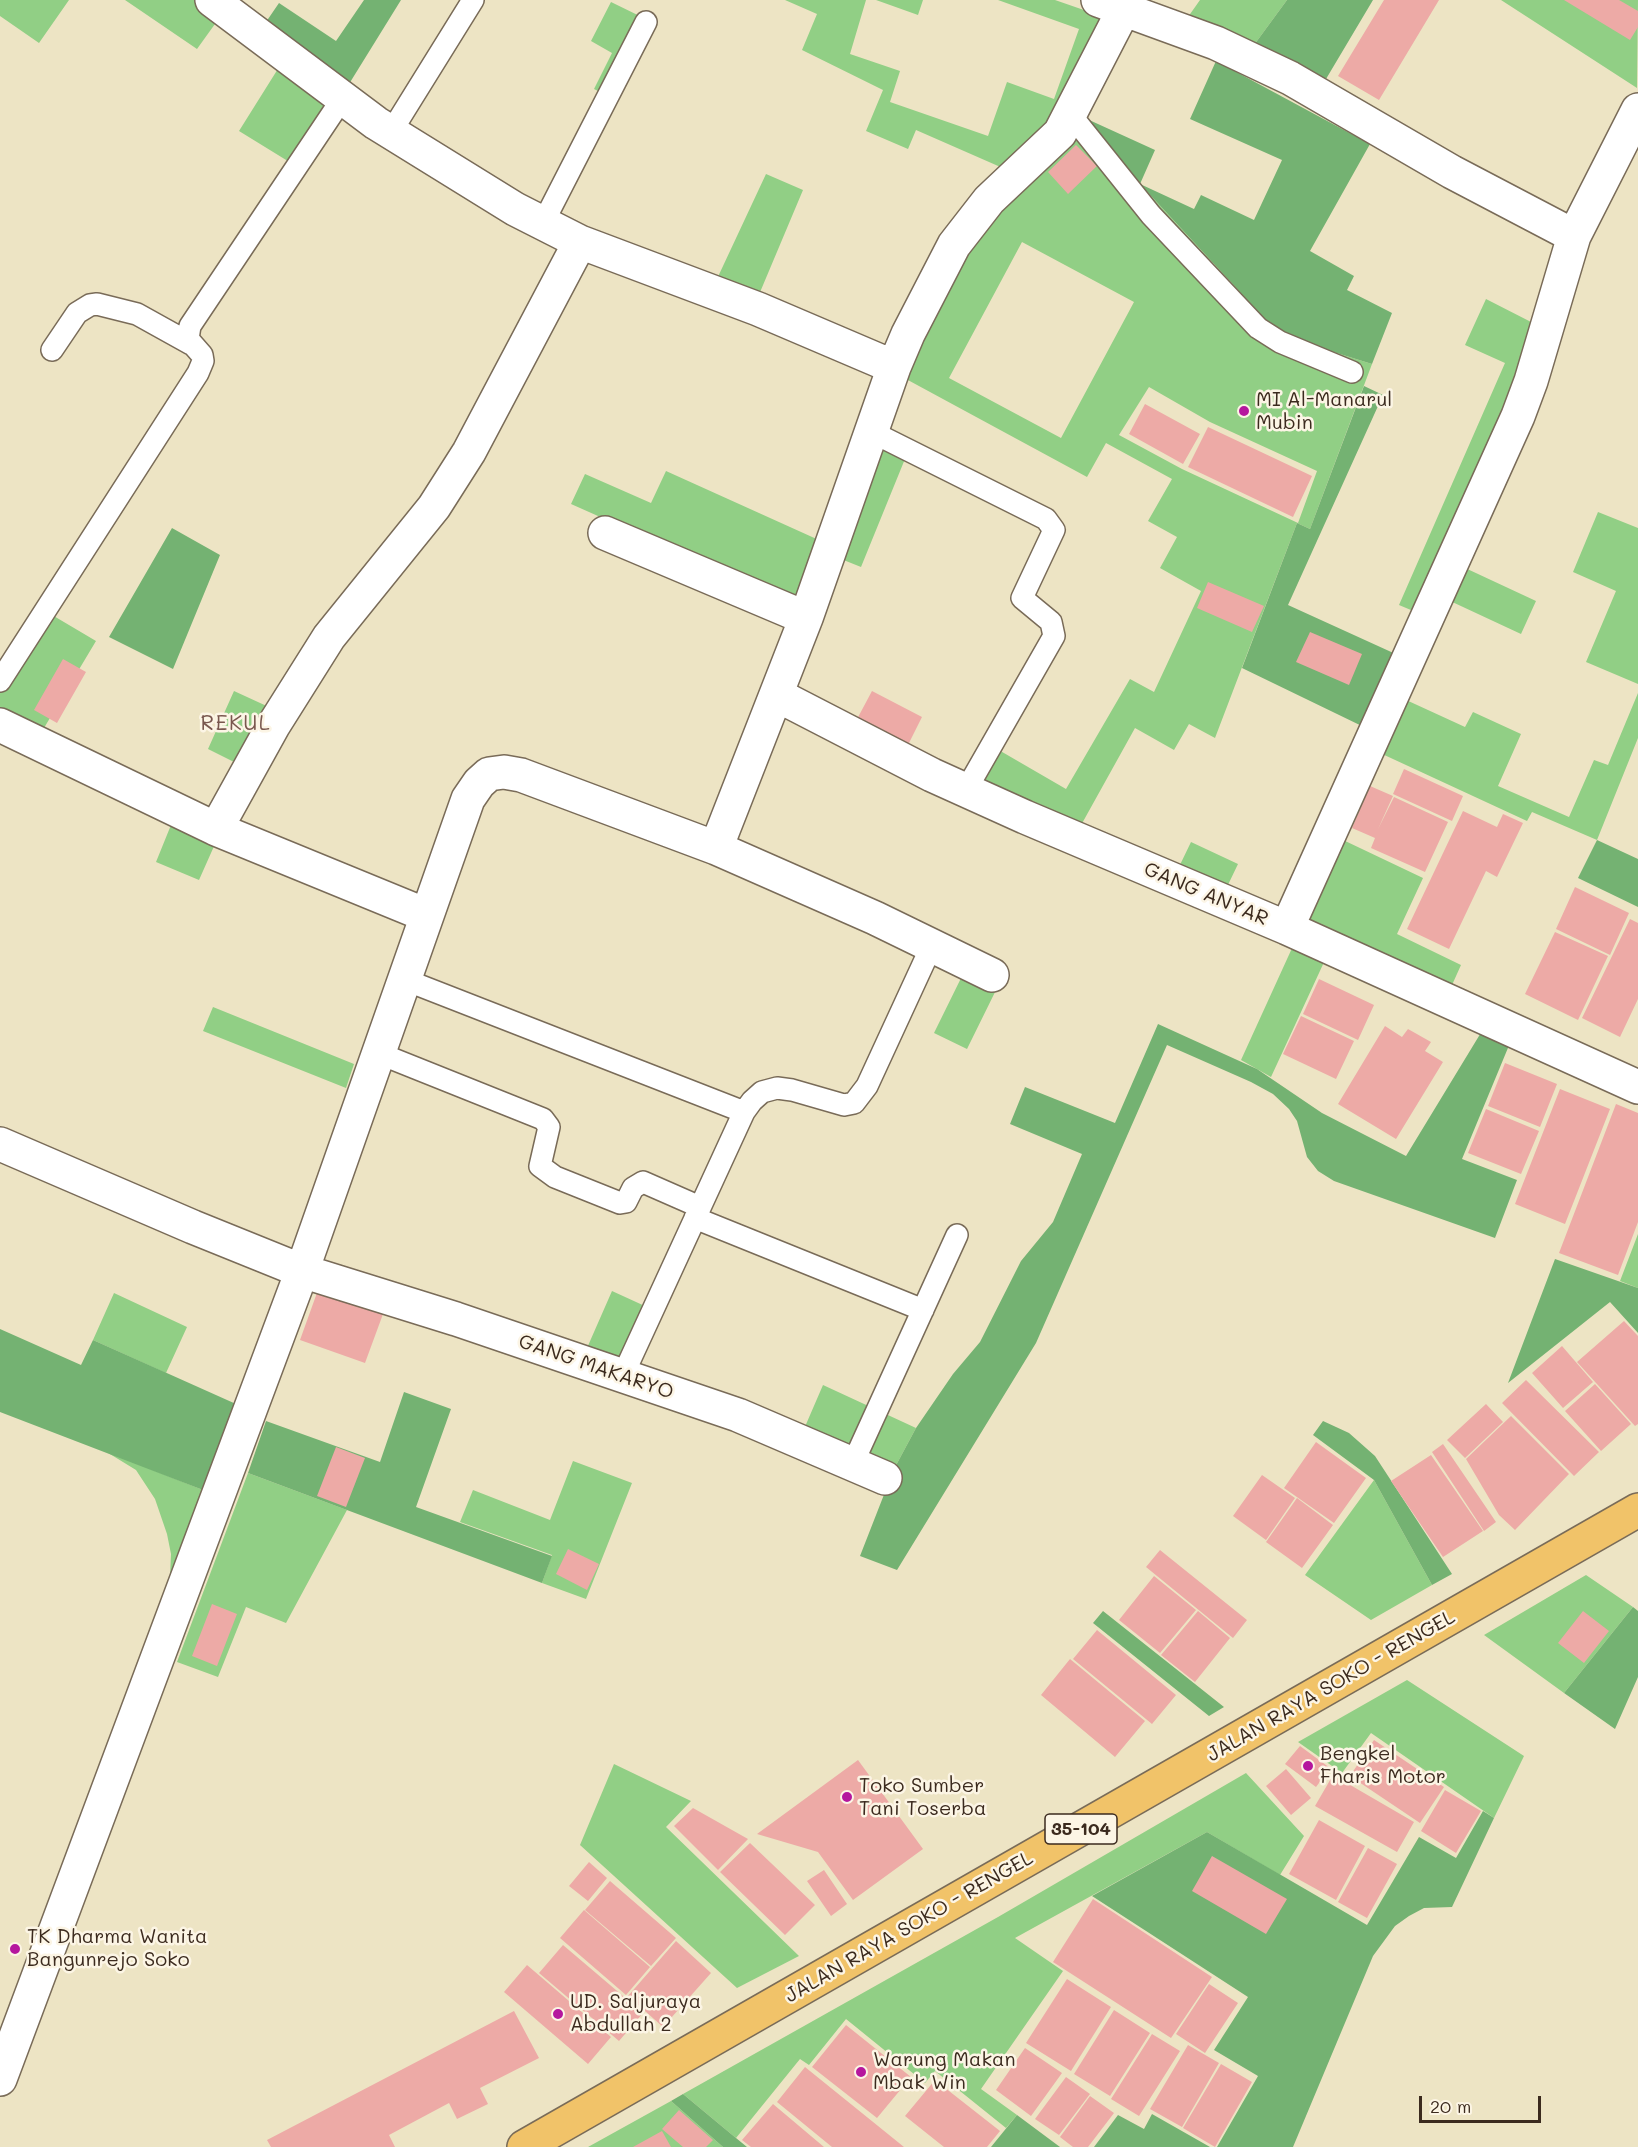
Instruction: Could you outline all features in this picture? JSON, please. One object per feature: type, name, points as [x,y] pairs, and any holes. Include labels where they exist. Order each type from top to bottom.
[{"type":"main road","name":"JALAN RAYA SOKO - RENGEL","points":[[524,2147],[1638,1510]]},
{"type":"street","points":[[212,0],[342,99],[447,169],[543,223],[580,242],[758,309],[894,368]]},
{"type":"street","points":[[716,848],[806,618],[894,368],[933,284],[968,224],[989,200],[1060,133],[1071,115],[1111,4],[1216,43],[1290,78],[1452,172],[1574,236]]},
{"type":"street","points":[[1287,928],[1518,416],[1534,372],[1574,236],[1638,110]]},
{"type":"street","points":[[216,829],[273,726],[328,638],[434,507],[469,452],[580,242]]},
{"type":"street","points":[[605,533],[806,618]]},
{"type":"street","name":"GANG ANYAR","points":[[777,695],[1025,818],[1287,928],[1638,1087]]},
{"type":"street","points":[[0,725],[216,829],[426,915]]},
{"type":"street","points":[[0,2079],[302,1271],[468,799],[478,783],[489,774],[504,772],[521,775],[716,848],[933,945],[992,975]]},
{"type":"street","name":"GANG MAKARYO","points":[[0,1144],[302,1271],[623,1375],[738,1415],[885,1478]]},
{"type":"lane","points":[[391,132],[473,0]]},
{"type":"lane","points":[[543,223],[646,22]]},
{"type":"lane","points":[[190,345],[187,332],[190,326],[342,99]]},
{"type":"lane","points":[[1071,115],[1151,215],[1258,328],[1280,342],[1352,372]]},
{"type":"lane","points":[[0,681],[198,373],[203,361],[201,355],[190,345],[137,314],[97,304],[90,305],[77,313],[52,350]]},
{"type":"lane","points":[[872,432],[1046,519],[1054,530],[1022,598],[1051,622],[1054,636],[966,790]]},
{"type":"lane","points":[[623,1375],[744,1112],[762,1092],[777,1088],[844,1105],[854,1103],[867,1086],[933,945]]},
{"type":"lane","points":[[403,979],[744,1112]]},
{"type":"lane","points":[[378,1053],[543,1119],[549,1127],[540,1166],[555,1177],[620,1203],[626,1202],[633,1188],[643,1182],[698,1213],[923,1310]]},
{"type":"lane","points":[[853,1463],[957,1235]]},
{"type":"green space","points":[[0,0],[69,0],[39,43],[0,16]]},
{"type":"green space","points":[[125,0],[197,0],[220,17],[197,49]]},
{"type":"green space","points":[[364,0],[401,0],[349,84],[266,22],[279,3],[336,41]]},
{"type":"green space","points":[[785,0],[866,0],[850,54],[900,71],[890,102],[988,136],[1007,82],[1054,99],[1079,29],[998,0],[1055,0],[1104,17],[1064,105],[1005,169],[916,130],[908,149],[866,131],[883,90],[802,50],[817,14]]},
{"type":"green space","points":[[876,0],[923,0],[918,15]]},
{"type":"green space","points":[[1200,0],[1287,0],[1254,45],[1188,17]]},
{"type":"green space","points":[[1287,0],[1373,0],[1326,79],[1254,45]]},
{"type":"green space","points":[[1501,0],[1638,0],[1637,88]]},
{"type":"green space","points":[[611,2],[654,23],[616,100],[594,89],[612,53],[591,41]]},
{"type":"green space","points":[[1216,61],[1370,144],[1310,251],[1354,276],[1347,290],[1392,313],[1372,364],[1311,345],[1279,330],[1264,318],[1140,184],[1194,209],[1201,195],[1254,220],[1282,160],[1190,119]]},
{"type":"green space","points":[[281,64],[330,102],[291,163],[239,131]]},
{"type":"green space","points":[[1087,119],[1140,184],[1237,289],[1311,345],[1372,364],[1310,529],[1297,523],[1215,738],[1189,724],[1174,750],[1135,728],[1080,827],[977,783],[997,749],[1066,789],[1130,679],[1154,692],[1201,591],[1160,568],[1177,537],[1148,521],[1172,479],[1106,443],[1087,477],[906,379],[947,286],[987,222],[1062,155]],"holes":[[[1022,242],[1134,302],[1061,438],[949,378]],[[1149,387],[1210,422],[1317,471],[1298,523],[1182,469],[1119,435]]]},
{"type":"green space","points":[[1087,119],[1155,150],[1140,184]]},
{"type":"green space","points":[[766,174],[803,190],[758,297],[716,281]]},
{"type":"green space","points":[[1486,299],[1533,323],[1510,393],[1418,613],[1399,605],[1505,363],[1465,345]]},
{"type":"green space","points":[[1364,386],[1383,395],[1288,605],[1400,656],[1368,729],[1242,668],[1297,523],[1310,529]]},
{"type":"green space","points":[[883,445],[907,454],[861,567],[841,559]]},
{"type":"green space","points":[[666,471],[821,541],[796,604],[571,504],[585,474],[651,503]]},
{"type":"green space","points":[[1598,512],[1638,528],[1638,684],[1586,662],[1616,591],[1573,572]]},
{"type":"green space","points":[[172,528],[220,555],[173,669],[109,637]]},
{"type":"green space","points":[[1463,567],[1536,601],[1521,634],[1448,600]]},
{"type":"green space","points":[[47,612],[96,641],[44,728],[0,707],[0,684]]},
{"type":"green space","points":[[234,691],[271,708],[238,764],[208,749]]},
{"type":"green space","points":[[1638,693],[1638,738],[1597,840],[1532,812],[1527,821],[1380,753],[1404,699],[1465,727],[1473,712],[1521,734],[1498,786],[1569,817],[1594,760],[1608,765]]},
{"type":"green space","points":[[171,825],[215,844],[199,880],[156,862]]},
{"type":"green space","points":[[1341,839],[1423,878],[1397,934],[1461,965],[1452,985],[1304,919]]},
{"type":"green space","points":[[1597,840],[1638,859],[1638,907],[1578,878]]},
{"type":"green space","points":[[1191,842],[1238,864],[1226,889],[1178,869]]},
{"type":"green space","points":[[1293,946],[1325,960],[1271,1077],[1241,1060]]},
{"type":"green space","points":[[965,970],[999,984],[967,1049],[934,1033]]},
{"type":"green space","points":[[213,1007],[354,1064],[346,1088],[203,1031]]},
{"type":"green space","points":[[1158,1024],[1257,1069],[1322,1113],[1406,1156],[1482,1031],[1510,1043],[1462,1159],[1517,1180],[1495,1238],[1334,1181],[1318,1171],[1307,1157],[1297,1121],[1289,1109],[1273,1094],[1167,1045],[1036,1343],[897,1570],[860,1556],[894,1469],[916,1428],[953,1374],[980,1342],[1021,1261],[1053,1222],[1082,1154],[1010,1124],[1025,1087],[1115,1123]]},
{"type":"green space","points":[[1638,1234],[1638,1288],[1620,1281]]},
{"type":"green space","points":[[1555,1259],[1638,1288],[1638,1333],[1610,1302],[1508,1383]]},
{"type":"green space","points":[[612,1291],[647,1307],[623,1360],[587,1348]]},
{"type":"green space","points":[[114,1293],[187,1327],[166,1373],[93,1340]]},
{"type":"green space","points":[[0,1329],[81,1365],[93,1340],[236,1404],[203,1490],[0,1412]]},
{"type":"green space","points":[[823,1385],[916,1428],[894,1469],[804,1429]]},
{"type":"green space","points":[[404,1392],[451,1409],[416,1507],[552,1556],[542,1583],[248,1473],[266,1421],[380,1462]]},
{"type":"green space","points":[[1323,1421],[1349,1433],[1375,1456],[1452,1574],[1432,1585],[1374,1480],[1313,1435]]},
{"type":"green space","points":[[105,1451],[203,1490],[170,1577],[171,1554],[155,1499],[136,1470]]},
{"type":"green space","points":[[573,1461],[632,1483],[586,1599],[542,1583],[552,1555],[460,1522],[473,1490],[550,1520]]},
{"type":"green space","points":[[248,1473],[347,1510],[286,1623],[246,1607],[218,1677],[177,1662]]},
{"type":"green space","points":[[1374,1480],[1432,1585],[1371,1620],[1305,1575]]},
{"type":"green space","points":[[1586,1575],[1633,1607],[1564,1693],[1484,1635]]},
{"type":"green space","points":[[1633,1607],[1638,1611],[1638,1677],[1615,1729],[1564,1693]]},
{"type":"green space","points":[[1103,1611],[1224,1707],[1209,1716],[1093,1623]]},
{"type":"green space","points":[[1407,1680],[1524,1756],[1494,1818],[1371,1733],[1342,1773],[1298,1742]]},
{"type":"green space","points":[[614,1764],[691,1801],[666,1827],[799,1956],[737,1988],[580,1845]]},
{"type":"green space","points":[[1246,1773],[1304,1836],[1280,1875],[1207,1832],[1015,1938],[1063,1971],[981,2089],[1017,2115],[1006,2128],[935,2071],[925,2083],[846,2019],[809,2065],[800,2059],[736,2138],[683,2094],[998,1917]]},
{"type":"green space","points":[[1483,1811],[1494,1818],[1452,1907],[1424,1908],[1409,1916],[1395,1926],[1373,1956],[1293,2147],[1217,2147],[1258,2076],[1214,2050],[1248,1997],[1092,1896],[1207,1832],[1367,1925],[1419,1837],[1456,1858]]},
{"type":"green space","points":[[683,2094],[747,2147],[723,2147],[671,2101]]},
{"type":"green space","points":[[671,2101],[723,2147],[588,2147]]},
{"type":"green space","points":[[1152,2114],[1210,2147],[1094,2147],[1118,2115],[1144,2129]]},
{"type":"green space","points":[[1017,2115],[1060,2147],[991,2147]]},
{"type":"building","points":[[1384,0],[1439,0],[1379,100],[1338,76]]},
{"type":"building","points":[[1564,0],[1619,0],[1638,11],[1638,27],[1630,40]]},
{"type":"building","points":[[1076,145],[1097,166],[1068,194],[1048,172]]},
{"type":"building","points":[[1145,404],[1200,434],[1183,464],[1129,434]]},
{"type":"building","points":[[1208,427],[1312,476],[1293,517],[1188,467]]},
{"type":"building","points":[[1208,582],[1264,606],[1252,632],[1197,608]]},
{"type":"building","points":[[1310,632],[1362,654],[1349,685],[1296,662]]},
{"type":"building","points":[[63,659],[86,672],[57,723],[34,710]]},
{"type":"building","points":[[872,691],[922,717],[907,747],[856,721]]},
{"type":"building","points":[[1404,769],[1463,796],[1452,821],[1393,794]]},
{"type":"building","points":[[1370,786],[1393,796],[1378,829],[1394,797],[1448,822],[1425,872],[1371,848],[1375,838],[1352,828]]},
{"type":"building","points":[[1463,811],[1497,827],[1503,814],[1523,823],[1497,877],[1486,871],[1449,949],[1407,929]]},
{"type":"building","points":[[1575,887],[1629,913],[1610,955],[1556,929]]},
{"type":"building","points":[[1630,919],[1638,923],[1638,999],[1620,1037],[1582,1018]]},
{"type":"building","points":[[1555,932],[1608,956],[1578,1020],[1525,994]]},
{"type":"building","points":[[1319,979],[1374,1005],[1358,1040],[1303,1014]]},
{"type":"building","points":[[1301,1016],[1354,1041],[1336,1079],[1283,1054]]},
{"type":"building","points":[[1385,1026],[1402,1037],[1408,1029],[1431,1042],[1425,1051],[1443,1062],[1396,1139],[1338,1104]]},
{"type":"building","points":[[1505,1063],[1557,1084],[1540,1127],[1488,1106]]},
{"type":"building","points":[[1560,1089],[1610,1109],[1565,1224],[1515,1204]]},
{"type":"building","points":[[1616,1104],[1638,1113],[1638,1222],[1618,1275],[1559,1253]]},
{"type":"building","points":[[1486,1109],[1539,1131],[1521,1174],[1468,1153]]},
{"type":"building","points":[[318,1290],[383,1314],[365,1363],[300,1340]]},
{"type":"building","points":[[1624,1321],[1638,1336],[1638,1424],[1635,1426],[1577,1362]]},
{"type":"building","points":[[1562,1346],[1593,1382],[1563,1408],[1532,1373]]},
{"type":"building","points":[[1526,1380],[1599,1452],[1574,1476],[1502,1403]]},
{"type":"building","points":[[1595,1384],[1631,1424],[1601,1451],[1565,1411]]},
{"type":"building","points":[[1486,1404],[1503,1422],[1465,1458],[1447,1440]]},
{"type":"building","points":[[1511,1416],[1569,1474],[1515,1530],[1499,1515],[1466,1459]]},
{"type":"building","points":[[1316,1442],[1366,1478],[1334,1523],[1284,1488]]},
{"type":"building","points":[[1443,1444],[1496,1522],[1484,1531],[1432,1452]]},
{"type":"building","points":[[336,1447],[365,1458],[346,1507],[317,1496]]},
{"type":"building","points":[[1431,1455],[1483,1531],[1443,1557],[1391,1481]]},
{"type":"building","points":[[1262,1475],[1295,1498],[1266,1540],[1233,1516]]},
{"type":"building","points":[[1297,1498],[1333,1525],[1302,1568],[1266,1542]]},
{"type":"building","points":[[568,1549],[599,1564],[587,1590],[556,1574]]},
{"type":"building","points":[[1160,1550],[1247,1620],[1233,1638],[1146,1567]]},
{"type":"building","points":[[1154,1576],[1196,1610],[1160,1653],[1119,1620]]},
{"type":"building","points":[[212,1604],[237,1614],[217,1666],[192,1656]]},
{"type":"building","points":[[1198,1611],[1230,1638],[1195,1682],[1161,1655]]},
{"type":"building","points":[[1583,1611],[1609,1631],[1584,1663],[1558,1643]]},
{"type":"building","points":[[1097,1630],[1176,1695],[1152,1724],[1073,1659]]},
{"type":"building","points":[[1070,1659],[1145,1721],[1115,1757],[1041,1695]]},
{"type":"building","points":[[1374,1740],[1444,1787],[1420,1823],[1350,1776]]},
{"type":"building","name":"Bengkel Fharis Motor","points":[[1300,1746],[1330,1768],[1316,1787],[1285,1764]]},
{"type":"building","name":"Toko Sumber Tani Toserba","points":[[858,1760],[923,1849],[853,1900],[818,1852],[757,1834]]},
{"type":"building","points":[[1286,1769],[1311,1798],[1291,1815],[1266,1786]]},
{"type":"building","points":[[1333,1775],[1414,1822],[1397,1852],[1315,1806]]},
{"type":"building","points":[[1445,1790],[1481,1811],[1456,1853],[1421,1831]]},
{"type":"building","points":[[693,1808],[748,1839],[718,1870],[674,1826]]},
{"type":"building","points":[[1319,1820],[1365,1846],[1336,1900],[1289,1874]]},
{"type":"building","points":[[750,1843],[815,1905],[785,1935],[720,1872]]},
{"type":"building","points":[[1368,1848],[1397,1864],[1367,1918],[1338,1902]]},
{"type":"building","points":[[1212,1856],[1287,1899],[1266,1934],[1192,1891]]},
{"type":"building","points":[[589,1862],[607,1878],[588,1901],[569,1886]]},
{"type":"building","points":[[824,1870],[847,1904],[831,1916],[807,1881]]},
{"type":"building","points":[[610,1881],[676,1938],[651,1966],[585,1910]]},
{"type":"building","points":[[1093,1899],[1212,1977],[1171,2038],[1053,1962]]},
{"type":"building","points":[[584,1910],[650,1967],[626,1995],[560,1938]]},
{"type":"building","points":[[676,1941],[711,1973],[663,2027],[628,1996]]},
{"type":"building","points":[[563,1945],[643,2013],[619,2041],[539,1973]]},
{"type":"building","name":"UD. Saljuraya Abdullah 2","points":[[527,1965],[611,2037],[588,2064],[504,1992]]},
{"type":"building","points":[[1067,1979],[1111,2007],[1071,2071],[1026,2043]]},
{"type":"building","points":[[1209,1984],[1238,2003],[1205,2053],[1176,2034]]},
{"type":"building","points":[[1114,2010],[1150,2033],[1110,2096],[1074,2074]]},
{"type":"building","points":[[514,2011],[539,2058],[480,2088],[488,2104],[457,2119],[449,2103],[389,2135],[395,2147],[271,2147],[267,2140]]},
{"type":"building","name":"Warung Makan Mbak Win","points":[[846,2025],[911,2077],[877,2118],[812,2067]]},
{"type":"building","points":[[1152,2034],[1180,2051],[1139,2116],[1111,2099]]},
{"type":"building","points":[[1188,2045],[1219,2063],[1182,2127],[1150,2109]]},
{"type":"building","points":[[1025,2048],[1062,2073],[1031,2116],[996,2090]]},
{"type":"building","points":[[1221,2064],[1252,2082],[1215,2147],[1183,2128]]},
{"type":"building","points":[[805,2067],[904,2147],[832,2147],[777,2102]]},
{"type":"building","points":[[1066,2077],[1090,2094],[1059,2135],[1035,2119]]},
{"type":"building","points":[[935,2080],[1000,2131],[987,2147],[944,2147],[905,2116]]},
{"type":"building","points":[[1090,2096],[1114,2113],[1088,2147],[1073,2147],[1060,2137]]},
{"type":"building","points":[[773,2104],[824,2147],[751,2147],[742,2140]]},
{"type":"building","points":[[679,2110],[713,2140],[706,2147],[683,2147],[662,2129]]},
{"type":"building","points":[[662,2131],[671,2147],[633,2147]]},
{"type":"place","name":"MI Al-Manarul Mubin","points":[[1244,411]]},
{"type":"place","name":"Bengkel Fharis Motor","points":[[1308,1766]]},
{"type":"place","name":"Toko Sumber Tani Toserba","points":[[847,1797]]},
{"type":"place","name":"TK Dharma Wanita Bangunrejo Soko","points":[[15,1949]]},
{"type":"place","name":"UD. Saljuraya Abdullah 2","points":[[558,2014]]},
{"type":"place","name":"Warung Makan Mbak Win","points":[[861,2072]]},
{"type":"district","name":"REKUL","points":[[236,724]]}]
